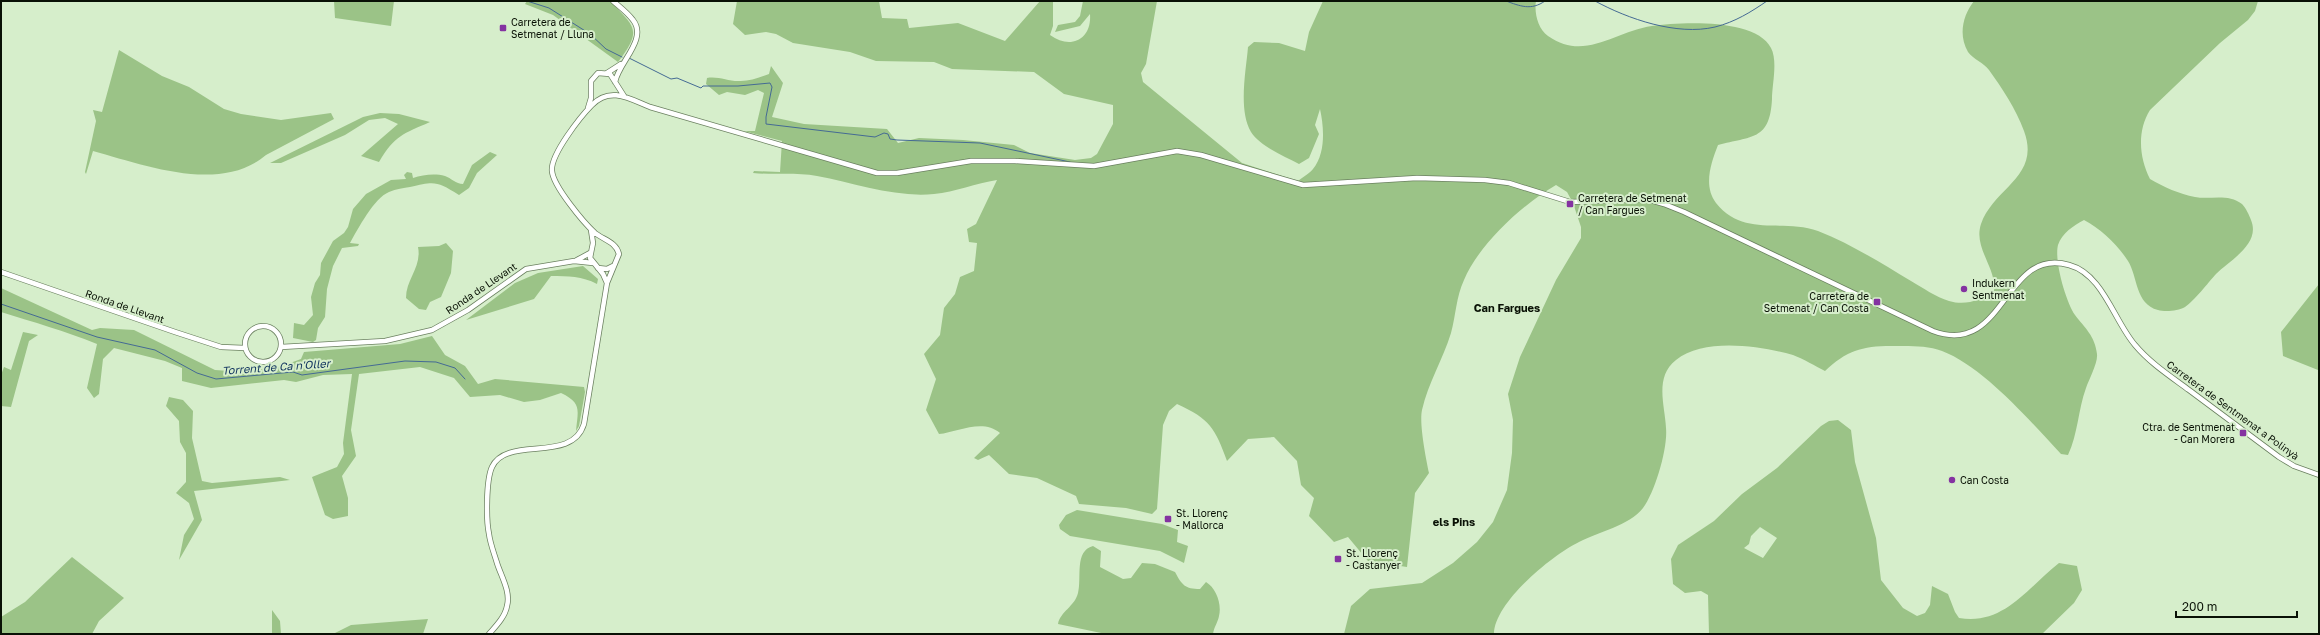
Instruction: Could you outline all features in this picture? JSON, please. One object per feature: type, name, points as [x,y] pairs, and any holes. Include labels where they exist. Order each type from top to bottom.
[{"type":"main road","points":[[610,94],[622,63],[635,43],[638,32],[633,20],[613,1]]},
{"type":"main road","points":[[588,110],[592,90],[591,81],[594,76],[602,72],[607,73],[622,63]]},
{"type":"main road","points":[[607,73],[624,96]]},
{"type":"main road","points":[[592,90],[598,96],[603,97]]},
{"type":"main road","points":[[489,634],[505,612],[508,600],[488,533],[491,469],[497,460],[507,455],[535,448],[566,445],[580,436],[584,424],[607,283],[619,259],[619,252],[613,244],[606,241],[591,229],[558,186],[552,171],[558,151],[588,110],[603,97],[610,94],[624,96]]},
{"type":"main road","name":"Carretera de Sentmenat a Polinyà","points":[[624,96],[656,109],[877,173],[897,173],[986,161],[1094,166],[1177,151],[1201,155],[1303,185],[1417,178],[1448,178],[1509,183],[1570,202],[1647,200],[1664,204],[1684,212],[1942,334],[1965,335],[1977,330],[1986,323],[2022,277],[2033,268],[2046,263],[2070,265],[2082,270],[2091,278],[2127,335],[2148,359],[2279,457],[2294,466],[2319,475]]},
{"type":"main road","points":[[591,229],[593,247]]},
{"type":"main road","points":[[574,261],[590,253],[593,247],[599,242],[606,241]]},
{"type":"main road","points":[[590,253],[593,263],[598,268],[607,283]]},
{"type":"main road","points":[[574,261],[593,263]]},
{"type":"main road","name":"Ronda de Llevant","points":[[281,347],[385,341],[432,330],[468,310],[526,269],[574,261]]},
{"type":"main road","points":[[598,268],[607,269],[615,265]]},
{"type":"main road","name":"Ronda de Llevant","points":[[1,272],[221,347],[245,348]]},
{"type":"main road","points":[[264,326],[270,327],[279,335],[281,347],[274,359],[262,363],[250,358],[245,348],[244,341],[251,330],[264,326]]},
{"type":"green space","points":[[334,1],[394,1],[391,26],[335,18]]},
{"type":"green space","points":[[527,1],[610,1],[626,17],[633,30],[631,43],[618,62],[553,15],[525,4]]},
{"type":"green space","points":[[737,1],[879,1],[882,18],[907,19],[909,28],[958,23],[1005,41],[1040,1],[1053,1],[1053,26],[1050,35],[1065,42],[1072,42],[1083,36],[1087,30],[1090,23],[1090,14],[1080,26],[1055,32],[1058,25],[1075,22],[1080,16],[1083,1],[1157,1],[1146,64],[1141,73],[1143,82],[1242,163],[1298,181],[1313,169],[1320,155],[1323,132],[1320,109],[1315,125],[1319,134],[1309,158],[1299,164],[1273,151],[1255,137],[1247,123],[1244,102],[1248,47],[1254,42],[1279,43],[1305,51],[1309,32],[1323,1],[1536,1],[1536,11],[1539,25],[1545,33],[1562,43],[1575,46],[1587,46],[1600,43],[1638,29],[1652,26],[1698,23],[1734,27],[1750,31],[1763,38],[1771,48],[1774,59],[1772,99],[1770,113],[1763,130],[1749,138],[1718,145],[1711,167],[1709,182],[1712,196],[1716,203],[1727,214],[1751,224],[1791,226],[1818,231],[1866,254],[1934,295],[1949,301],[1961,303],[1979,299],[1994,291],[1992,274],[1980,241],[1979,233],[1981,224],[1987,211],[2021,171],[2026,160],[2028,147],[2021,123],[2004,91],[1989,70],[1968,52],[1965,46],[1963,39],[1963,25],[1967,12],[1974,1],[2258,1],[2255,11],[2248,20],[2220,43],[2150,110],[2141,135],[2142,153],[2146,171],[2150,179],[2172,190],[2189,196],[2201,198],[2225,198],[2237,201],[2242,204],[2251,220],[2253,229],[2252,237],[2242,251],[2216,274],[2193,301],[2182,308],[2161,311],[2151,307],[2145,302],[2138,289],[2128,261],[2114,243],[2102,232],[2084,220],[2065,233],[2058,245],[2057,252],[2059,271],[2068,301],[2075,315],[2092,337],[2097,354],[2095,366],[2083,396],[2074,439],[2068,455],[2061,454],[2006,396],[1974,369],[1958,359],[1936,349],[1904,346],[1871,347],[1847,354],[1825,371],[1793,355],[1765,349],[1733,346],[1702,348],[1688,353],[1676,360],[1669,367],[1665,375],[1662,392],[1666,428],[1665,447],[1660,470],[1648,501],[1643,508],[1630,520],[1587,538],[1568,548],[1540,569],[1526,581],[1503,608],[1494,634],[1344,634],[1351,606],[1370,589],[1422,583],[1453,563],[1477,542],[1493,522],[1507,490],[1512,453],[1513,420],[1508,394],[1520,357],[1556,280],[1581,238],[1581,227],[1573,203],[1567,192],[1556,185],[1516,214],[1491,239],[1471,266],[1464,280],[1459,293],[1451,333],[1428,390],[1422,410],[1422,432],[1429,473],[1415,493],[1407,567],[1368,561],[1348,537],[1334,542],[1309,516],[1314,498],[1301,485],[1297,461],[1274,437],[1248,439],[1227,461],[1219,440],[1210,426],[1188,409],[1177,404],[1169,411],[1163,425],[1157,509],[1152,514],[1126,508],[1079,504],[1076,496],[1037,478],[1009,474],[989,455],[978,460],[974,458],[1000,433],[993,429],[978,426],[939,434],[926,410],[936,379],[924,354],[940,335],[944,308],[955,294],[960,277],[974,271],[977,243],[969,242],[967,229],[976,224],[997,180],[942,193],[920,195],[890,192],[809,175],[753,173],[754,171],[780,172],[782,141],[744,131],[755,131],[764,93],[758,90],[745,95],[727,92],[719,95],[706,84],[707,78],[737,81],[755,79],[769,74],[771,66],[783,83],[772,117],[804,124],[887,129],[898,143],[919,138],[963,140],[1014,145],[1030,153],[1075,160],[1091,158],[1097,154],[1113,124],[1113,105],[1064,94],[1034,72],[952,69],[934,62],[876,61],[850,52],[793,43],[776,34],[766,32],[745,35],[733,24]]},
{"type":"green space","points":[[119,50],[162,76],[189,87],[224,109],[241,114],[281,120],[331,113],[334,119],[266,155],[247,167],[227,173],[204,175],[181,173],[158,169],[93,151],[86,174],[85,172],[96,121],[93,110],[102,112]]},
{"type":"green space","points":[[380,113],[399,114],[430,122],[400,136],[390,146],[379,162],[361,156],[398,124],[385,118],[369,120],[345,135],[281,163],[270,163],[363,117]]},
{"type":"green space","points":[[490,152],[497,155],[477,173],[469,188],[459,195],[446,187],[431,183],[392,191],[383,195],[367,214],[350,243],[359,244],[358,246],[342,248],[333,266],[327,289],[325,317],[318,328],[316,340],[313,342],[293,338],[294,323],[304,325],[313,315],[311,297],[315,283],[320,275],[321,263],[333,241],[344,233],[348,227],[353,209],[366,194],[391,180],[406,179],[404,175],[407,172],[412,173],[413,178],[429,175],[441,175],[463,184],[472,165]]},
{"type":"green space","points":[[446,243],[453,251],[451,273],[441,297],[430,302],[426,310],[419,309],[406,298],[408,285],[418,261],[418,247],[439,246]]},
{"type":"green space","points":[[583,266],[598,279],[597,284],[591,281],[569,276],[551,276],[534,299],[466,320],[515,283],[538,273]]},
{"type":"green space","points":[[2319,284],[2318,370],[2283,356],[2281,332]]},
{"type":"green space","points":[[1,288],[92,330],[100,328],[134,330],[215,370],[230,371],[246,366],[271,370],[301,359],[304,352],[400,344],[432,336],[445,355],[465,366],[478,384],[495,379],[584,387],[585,392],[579,426],[576,431],[578,412],[576,404],[561,393],[540,400],[524,402],[500,395],[470,397],[454,378],[420,367],[359,374],[351,430],[356,456],[342,476],[348,498],[348,516],[333,519],[325,515],[312,477],[337,467],[344,454],[343,443],[352,374],[323,375],[296,382],[284,380],[211,388],[182,381],[182,368],[165,361],[114,348],[103,359],[99,394],[94,398],[87,388],[97,344],[1,312]]},
{"type":"green space","points":[[23,332],[38,335],[29,341],[11,407],[1,406],[1,375],[4,367],[11,370]]},
{"type":"green space","points":[[169,397],[183,400],[193,411],[192,438],[202,481],[212,483],[280,477],[290,480],[194,491],[202,520],[179,560],[184,535],[194,519],[189,503],[176,493],[186,482],[186,453],[180,442],[179,421],[166,406]]},
{"type":"green space","points":[[1838,420],[1851,430],[1855,462],[1876,538],[1881,580],[1903,608],[1917,616],[1925,613],[1930,605],[1932,586],[1948,594],[1959,618],[1975,619],[1989,616],[2002,610],[2026,593],[2059,563],[2077,566],[2082,590],[2074,603],[2042,634],[1709,634],[1708,595],[1701,591],[1685,593],[1673,584],[1671,559],[1678,545],[1714,521],[1742,494],[1777,468],[1821,426],[1829,421]],"holes":[[[1760,527],[1777,538],[1763,558],[1744,548],[1749,544],[1751,536]]]},
{"type":"green space","points":[[1077,510],[1162,524],[1178,530],[1177,542],[1188,546],[1184,563],[1160,551],[1070,536],[1060,529],[1059,525],[1066,515]]},
{"type":"green space","points":[[1093,546],[1101,551],[1100,567],[1123,579],[1131,578],[1142,563],[1155,564],[1175,572],[1182,583],[1187,587],[1200,589],[1206,582],[1213,588],[1220,606],[1220,611],[1213,634],[1106,634],[1058,624],[1059,620],[1074,602],[1078,593],[1080,566],[1083,553]]},
{"type":"green space","points":[[72,557],[124,598],[99,621],[92,634],[1,634],[1,617],[25,602]]},
{"type":"green space","points":[[272,610],[280,621],[281,634],[272,634]]},
{"type":"green space","points":[[428,619],[423,634],[333,634],[351,625]]},
{"type":"waterway","points":[[527,1],[549,8],[590,34],[606,49],[622,57]]},
{"type":"waterway","points":[[1506,1],[1526,7],[1535,6],[1545,1]]},
{"type":"waterway","points":[[1595,1],[1637,20],[1685,29],[1700,29],[1722,25],[1742,16],[1767,1]]},
{"type":"waterway","points":[[629,58],[671,79],[677,78],[701,88],[703,86],[738,86],[770,83],[772,87],[766,124],[875,137],[884,133],[888,134],[890,139],[897,140],[980,143],[1070,162]]},
{"type":"waterway","name":"Torrent de Ca n'Oller","points":[[1,304],[97,337],[155,350],[197,373],[216,379],[293,372],[302,375],[405,361],[436,362],[455,368],[465,379]]},
{"type":"place","name":"Carretera de Setmenat / Lluna","points":[[503,28]]},
{"type":"place","name":"Carretera de Setmenat / Can Fargues","points":[[1570,204]]},
{"type":"place","name":"Indukern Sentmenat","points":[[1964,289]]},
{"type":"place","name":"Carretera de Setmenat / Can Costa","points":[[1877,302]]},
{"type":"place","name":"Ctra. de Sentmenat - Can Morera","points":[[2243,433]]},
{"type":"place","name":"Can Costa","points":[[1952,480]]},
{"type":"place","name":"St. Llorenç - Mallorca","points":[[1168,519]]},
{"type":"place","name":"St. Llorenç - Castanyer","points":[[1338,559]]},
{"type":"district","name":"Can Fargues","points":[[1507,308]]},
{"type":"district","name":"els Pins","points":[[1454,522]]}]
